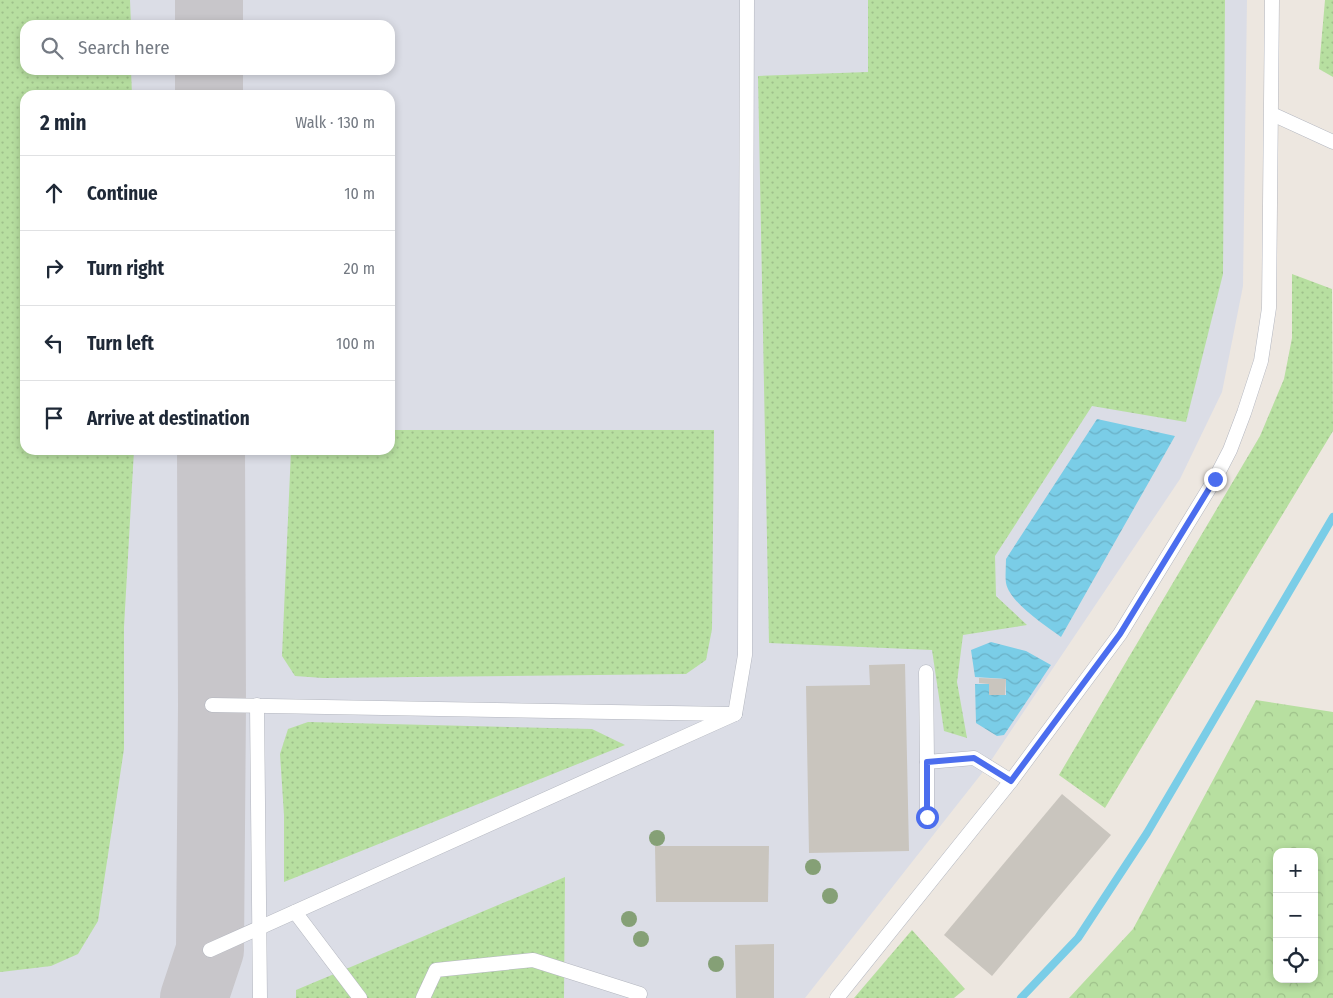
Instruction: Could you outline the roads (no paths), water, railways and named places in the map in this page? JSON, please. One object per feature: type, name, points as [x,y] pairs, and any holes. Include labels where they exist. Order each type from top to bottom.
[{"type":"lane","points":[[735,714],[745,655],[746,0]]},
{"type":"lane","points":[[837,998],[1011,781],[1120,634],[1215,479],[1230,450],[1261,360],[1269,308],[1272,0]]},
{"type":"lane","points":[[1272,114],[1333,142]]},
{"type":"lane","points":[[926,672],[927,817]]},
{"type":"lane","points":[[212,705],[735,714]]},
{"type":"lane","points":[[257,705],[260,998]]},
{"type":"lane","points":[[210,950],[735,714]]},
{"type":"lane","points":[[927,762],[974,758],[1011,781]]},
{"type":"lane","points":[[295,912],[360,998]]},
{"type":"lane","points":[[423,998],[436,970],[533,960],[640,994]]},
{"type":"water","points":[[1097,419],[1175,436],[1061,637],[1021,606],[1009,591],[1006,583],[1006,559]]},
{"type":"water","points":[[991,642],[1026,651],[1051,665],[1004,735],[997,736],[976,723],[975,684],[989,684],[989,695],[1006,695],[1006,679],[975,677],[971,650]]},
{"type":"waterway","points":[[1021,998],[1078,938],[1147,833],[1333,517]]}]
